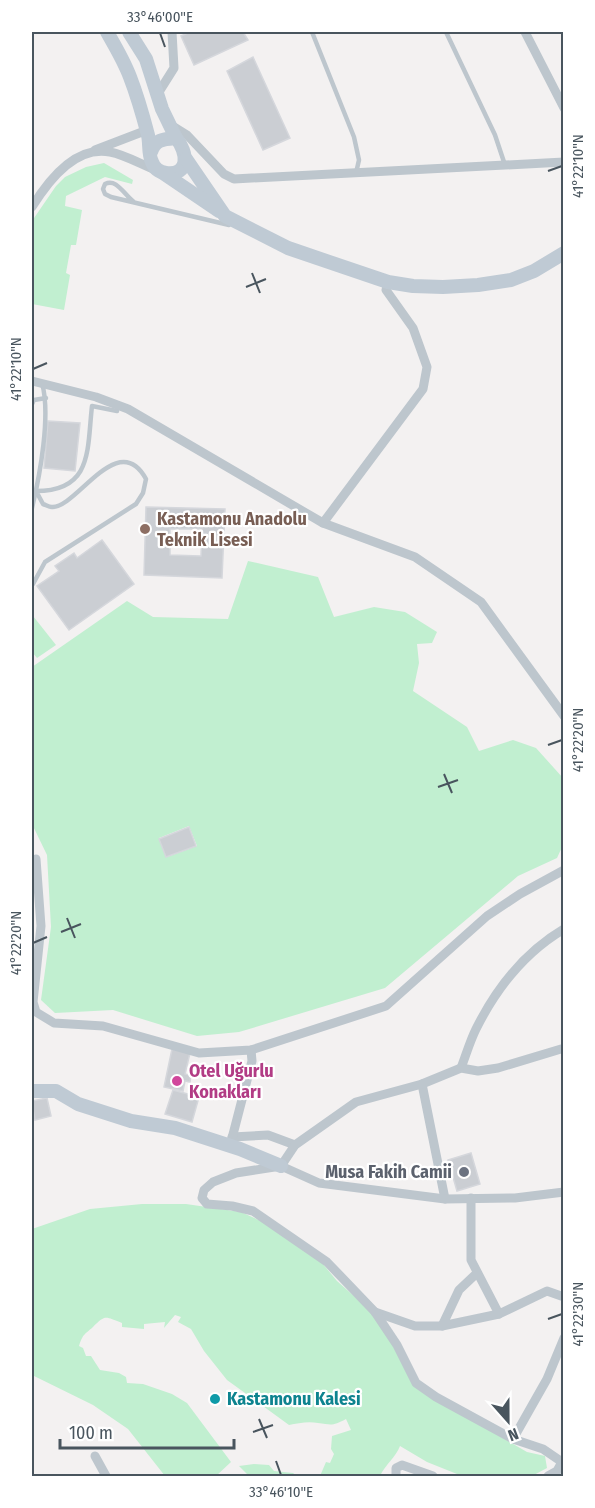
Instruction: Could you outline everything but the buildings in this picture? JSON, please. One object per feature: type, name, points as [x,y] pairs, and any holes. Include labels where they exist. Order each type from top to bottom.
[{"type":"main road","points":[[107,32],[130,76],[148,136],[153,165],[225,216],[288,248],[388,282],[443,287],[511,280],[534,271],[564,253]]},
{"type":"main road","points":[[129,32],[146,59],[157,95],[176,138],[183,146],[186,159],[225,216]]},
{"type":"main road","points":[[151,152],[161,139],[176,138]]},
{"type":"main road","points":[[163,173],[177,171],[186,159]]},
{"type":"main road","points":[[32,1091],[56,1091],[78,1104],[131,1121],[175,1128],[231,1142],[281,1166]]},
{"type":"street","points":[[157,95],[174,68],[172,32]]},
{"type":"street","points":[[525,32],[564,108]]},
{"type":"street","points":[[169,124],[187,135],[224,174],[234,179],[564,162]]},
{"type":"street","points":[[32,207],[48,181],[68,164],[92,151],[142,132],[148,136]]},
{"type":"street","points":[[92,151],[111,152],[163,173]]},
{"type":"street","points":[[323,523],[423,389],[427,367],[413,328],[386,290],[388,282]]},
{"type":"street","points":[[32,381],[96,397],[128,410],[323,523],[415,557],[481,602],[564,716]]},
{"type":"street","points":[[36,858],[41,926],[33,1002],[36,1012],[54,1023],[103,1026],[199,1053],[251,1050],[387,1006],[487,916],[520,894],[564,870]]},
{"type":"street","points":[[461,1068],[476,1029],[509,976],[525,958],[564,929]]},
{"type":"street","points":[[281,1166],[295,1144],[356,1102],[422,1084],[461,1068],[478,1071],[498,1068],[561,1049]]},
{"type":"street","points":[[251,1050],[252,1061],[231,1142],[268,1135],[295,1144]]},
{"type":"street","points":[[422,1084],[445,1199]]},
{"type":"street","points":[[548,1476],[556,1471],[563,1462],[543,1449],[513,1439],[416,1383],[397,1345],[375,1312],[327,1262],[252,1211],[232,1206],[207,1204],[202,1198],[204,1190],[213,1182],[236,1173],[281,1166],[319,1183],[445,1199],[515,1198],[564,1192]]},
{"type":"street","points":[[471,1198],[471,1260],[499,1314]]},
{"type":"street","points":[[442,1326],[459,1290],[477,1273]]},
{"type":"street","points":[[375,1312],[415,1326],[442,1326],[499,1314],[547,1291],[564,1297]]},
{"type":"street","points":[[513,1439],[547,1380],[564,1338]]},
{"type":"street","points":[[96,1456],[106,1476]]},
{"type":"street","points":[[396,1476],[396,1468],[402,1465],[432,1476]]},
{"type":"lane","points":[[312,32],[354,137],[359,160],[356,173]]},
{"type":"lane","points":[[446,32],[491,125],[505,165]]},
{"type":"lane","points":[[134,202],[116,183],[110,181],[105,184],[103,189],[105,194],[134,202],[229,225],[225,216]]},
{"type":"lane","points":[[32,508],[36,491],[46,398],[42,383]]},
{"type":"lane","points":[[32,401],[46,398]]},
{"type":"lane","points":[[36,491],[49,491],[61,487],[72,482],[81,473],[86,461],[92,406],[117,411]]},
{"type":"lane","points":[[33,584],[45,562],[136,504],[143,493],[146,479],[140,468],[128,463],[114,465],[102,471],[62,504],[52,507],[43,504],[36,491]]},
{"type":"green space","points":[[104,163],[133,180],[132,184],[105,177],[66,196],[65,206],[82,210],[76,245],[71,245],[66,273],[70,275],[64,310],[32,304],[32,221],[56,186],[65,177],[86,167]]},
{"type":"green space","points":[[248,561],[318,577],[334,617],[374,607],[405,612],[437,632],[432,643],[417,644],[419,663],[413,691],[467,727],[479,751],[513,740],[536,748],[563,778],[563,845],[557,858],[518,876],[385,988],[239,1032],[197,1036],[113,1010],[55,1013],[41,1000],[51,927],[47,855],[32,824],[32,667],[127,601],[153,617],[228,619]],"holes":[[[189,826],[197,846],[167,857],[159,838]]]},
{"type":"green space","points":[[33,616],[56,645],[37,658],[32,652]]},
{"type":"green space","points":[[142,1204],[186,1204],[241,1212],[287,1233],[313,1252],[337,1281],[364,1305],[385,1330],[415,1387],[527,1452],[545,1456],[547,1468],[532,1476],[462,1476],[427,1462],[400,1446],[380,1476],[320,1476],[326,1462],[330,1463],[334,1454],[331,1449],[332,1436],[351,1430],[346,1419],[332,1424],[307,1422],[289,1425],[227,1380],[204,1351],[191,1329],[178,1322],[181,1317],[175,1315],[164,1328],[165,1322],[144,1324],[144,1329],[122,1327],[122,1323],[103,1318],[82,1339],[79,1346],[83,1348],[86,1356],[91,1356],[100,1370],[119,1373],[126,1377],[127,1383],[143,1384],[172,1394],[187,1403],[231,1462],[216,1476],[165,1476],[128,1429],[93,1405],[32,1375],[32,1229],[90,1209]]},
{"type":"green space","points":[[269,1465],[274,1471],[293,1473],[297,1476],[249,1476],[239,1466]]},
{"type":"place","name":"Kastamonu Anadolu Teknik Lisesi","points":[[145,529]]},
{"type":"place","name":"Otel Uğurlu Konakları","points":[[177,1081]]},
{"type":"place","name":"Musa Fakih Camii","points":[[464,1172]]},
{"type":"place","name":"Kastamonu Kalesi","points":[[215,1399]]}]
